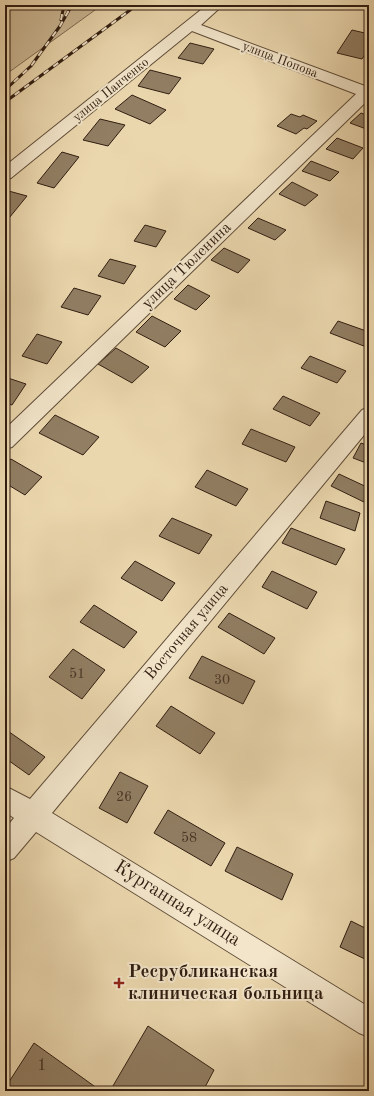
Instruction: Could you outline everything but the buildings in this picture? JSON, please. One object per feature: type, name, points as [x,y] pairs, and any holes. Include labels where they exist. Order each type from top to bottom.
[{"type":"street","name":"улица Панченко","points":[[5,174],[216,5]]},
{"type":"street","name":"улица Попова","points":[[191,26],[368,92]]},
{"type":"street","name":"улица Тюленина","points":[[5,441],[368,92]]},
{"type":"street","name":"Восточная улица","points":[[5,849],[369,414]]},
{"type":"street","name":"Курганная улица","points":[[5,798],[369,1022]]},
{"type":"shaded area","points":[[5,5],[102,5],[5,75]]},
{"type":"railway","points":[[61,20],[64,5]]},
{"type":"railway","points":[[5,90],[31,66],[60,26],[72,5]]},
{"type":"railway","points":[[5,102],[137,5]]},
{"type":"place","name":"Ресрубликанская клиническая больница","points":[[119,983]]}]
